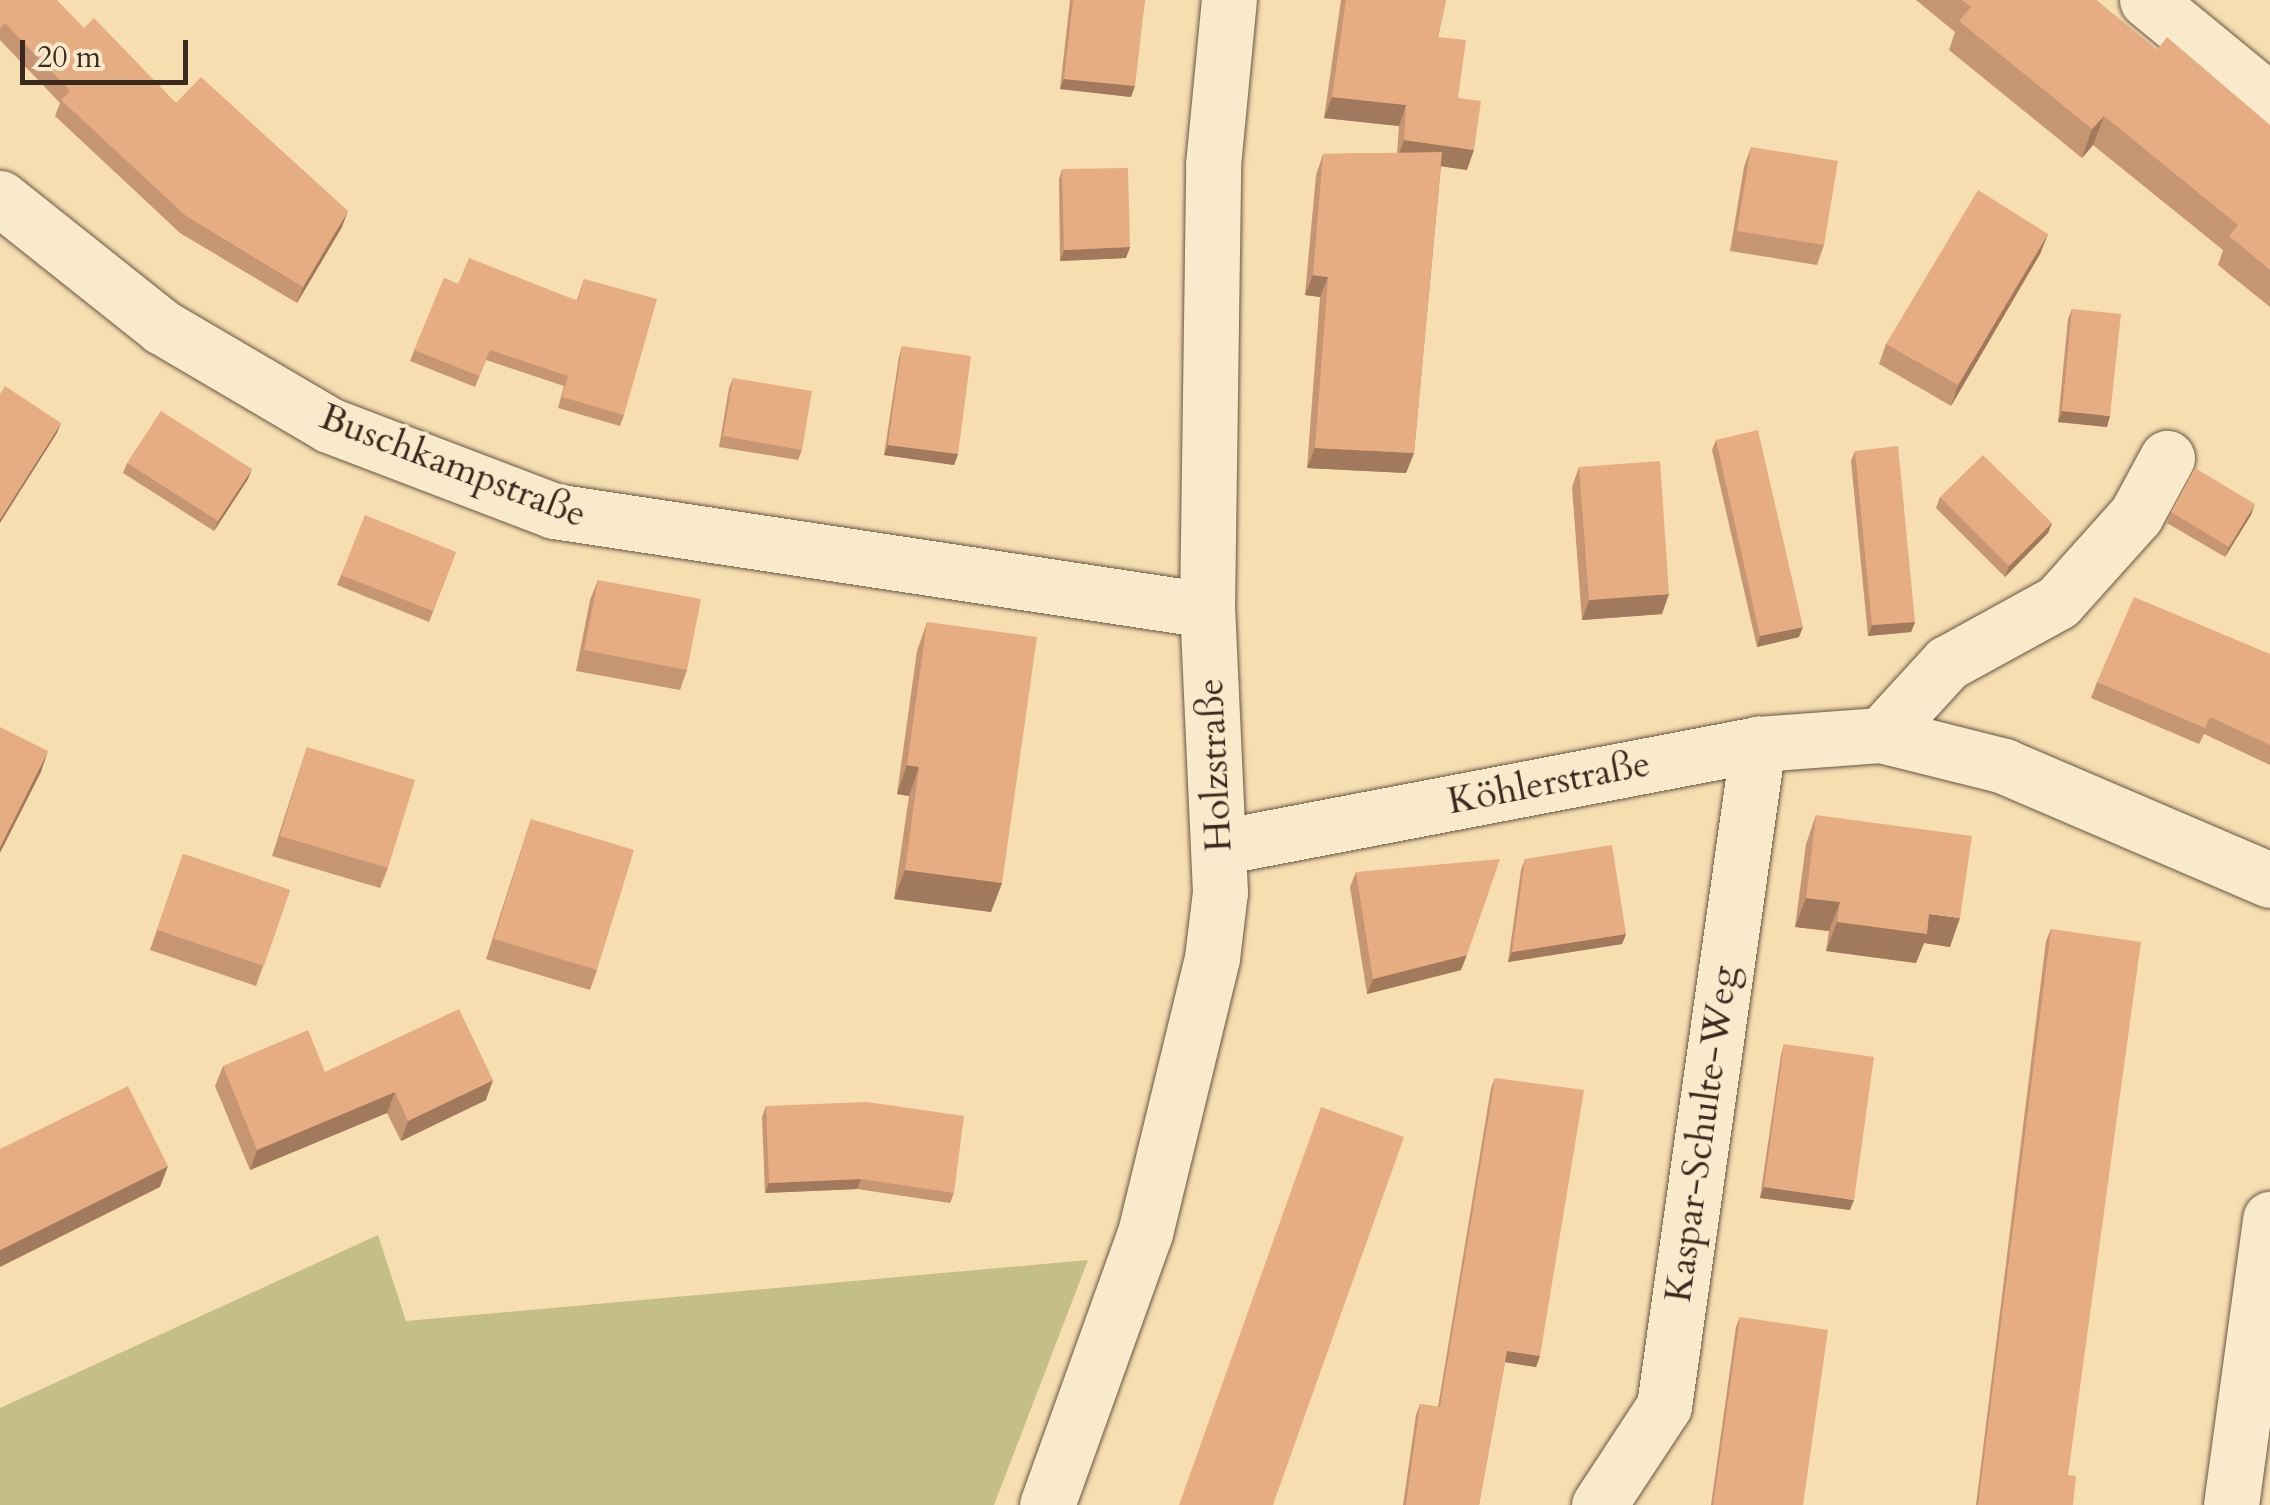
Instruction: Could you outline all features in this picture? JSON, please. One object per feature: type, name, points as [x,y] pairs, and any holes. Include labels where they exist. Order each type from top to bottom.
[{"type":"street","name":"Holzstraße","points":[[1048,1505],[1174,1132],[1212,958],[1220,847],[1207,610],[1212,165],[1229,0]]},
{"type":"street","points":[[2147,0],[2270,101]]},
{"type":"street","name":"Buschkampstraße","points":[[0,198],[162,326],[329,425],[554,511],[1207,610]]},
{"type":"street","points":[[1881,735],[1947,664],[2058,602],[2136,515],[2167,458]]},
{"type":"street","name":"Köhlerstraße","points":[[1220,847],[1758,744],[1881,735],[2004,766],[2270,880]]},
{"type":"street","name":"Kaspar-Schulte-Weg","points":[[1599,1505],[1664,1406],[1758,744]]},
{"type":"street","points":[[2230,1505],[2270,1220]]},
{"type":"shaded area","points":[[378,1235],[406,1321],[1088,1260],[994,1505],[0,1505],[0,1408]]},
{"type":"building","points":[[0,0],[57,0],[84,28],[94,18],[176,103],[201,77],[348,211],[303,287],[186,216],[61,100],[70,91],[5,23],[0,28]]},
{"type":"building","points":[[1073,0],[1145,0],[1135,86],[1064,79]]},
{"type":"building","points":[[1346,0],[1446,0],[1438,37],[1466,40],[1458,98],[1481,101],[1474,150],[1404,140],[1406,105],[1332,97]]},
{"type":"building","points":[[1962,0],[2096,0],[2157,50],[2167,37],[2270,125],[2270,270],[2229,236],[2238,225],[2104,116],[2092,129],[1959,21],[1971,7]]},
{"type":"building","points":[[1751,147],[1838,161],[1824,245],[1737,231]]},
{"type":"building","points":[[1442,152],[1414,453],[1315,448],[1328,277],[1313,275],[1323,154]]},
{"type":"building","points":[[1128,168],[1130,247],[1064,250],[1062,169]]},
{"type":"building","points":[[1978,190],[2048,234],[1958,385],[1886,344]]},
{"type":"building","points":[[469,258],[578,301],[584,279],[657,299],[624,415],[562,397],[568,376],[490,350],[479,376],[414,350],[444,278],[458,284]]},
{"type":"building","points":[[2072,309],[2121,314],[2110,416],[2062,411]]},
{"type":"building","points":[[902,346],[971,356],[958,454],[888,445]]},
{"type":"building","points":[[733,378],[812,391],[802,450],[723,436]]},
{"type":"building","points":[[5,386],[61,423],[0,519],[0,394]]},
{"type":"building","points":[[161,411],[252,469],[218,521],[127,463]]},
{"type":"building","points":[[1758,430],[1803,627],[1760,636],[1716,440]]},
{"type":"building","points":[[1898,446],[1915,622],[1872,625],[1855,451]]},
{"type":"building","points":[[1983,455],[2052,523],[2009,566],[1940,497]]},
{"type":"building","points":[[1660,461],[1669,594],[1589,600],[1579,467]]},
{"type":"building","points":[[2195,468],[2255,504],[2229,547],[2171,512]]},
{"type":"building","points":[[365,515],[456,552],[433,611],[341,575]]},
{"type":"building","points":[[598,580],[701,599],[687,670],[584,650]]},
{"type":"building","points":[[2134,597],[2270,654],[2270,745],[2210,717],[2205,728],[2097,682]]},
{"type":"building","points":[[927,622],[1037,637],[1002,883],[905,870],[919,767],[907,765]]},
{"type":"building","points":[[0,727],[48,751],[0,847]]},
{"type":"building","points":[[307,747],[415,780],[388,868],[280,836]]},
{"type":"building","points":[[1816,815],[1972,836],[1960,918],[1929,914],[1927,934],[1837,922],[1840,902],[1806,898]]},
{"type":"building","points":[[531,819],[634,850],[597,970],[494,939]]},
{"type":"building","points":[[1612,845],[1626,934],[1512,952],[1525,859]]},
{"type":"building","points":[[183,854],[290,890],[264,966],[157,930]]},
{"type":"building","points":[[1500,859],[1467,955],[1373,979],[1356,872]]},
{"type":"building","points":[[2051,929],[2141,942],[2068,1475],[2076,1476],[2073,1505],[1978,1505]]},
{"type":"building","points":[[459,1009],[493,1080],[408,1121],[395,1092],[257,1150],[223,1066],[308,1030],[325,1072]]},
{"type":"building","points":[[1784,1044],[1874,1057],[1854,1200],[1764,1187]]},
{"type":"building","points":[[1495,1078],[1584,1090],[1540,1356],[1507,1351],[1479,1505],[1406,1505],[1420,1404],[1440,1407]]},
{"type":"building","points":[[128,1086],[168,1166],[0,1250],[0,1149]]},
{"type":"building","points":[[867,1102],[964,1116],[954,1193],[861,1179],[769,1183],[766,1106]]},
{"type":"building","points":[[1321,1107],[1404,1137],[1273,1505],[1179,1505]]},
{"type":"building","points":[[1740,1317],[1828,1330],[1803,1505],[1713,1505]]}]
